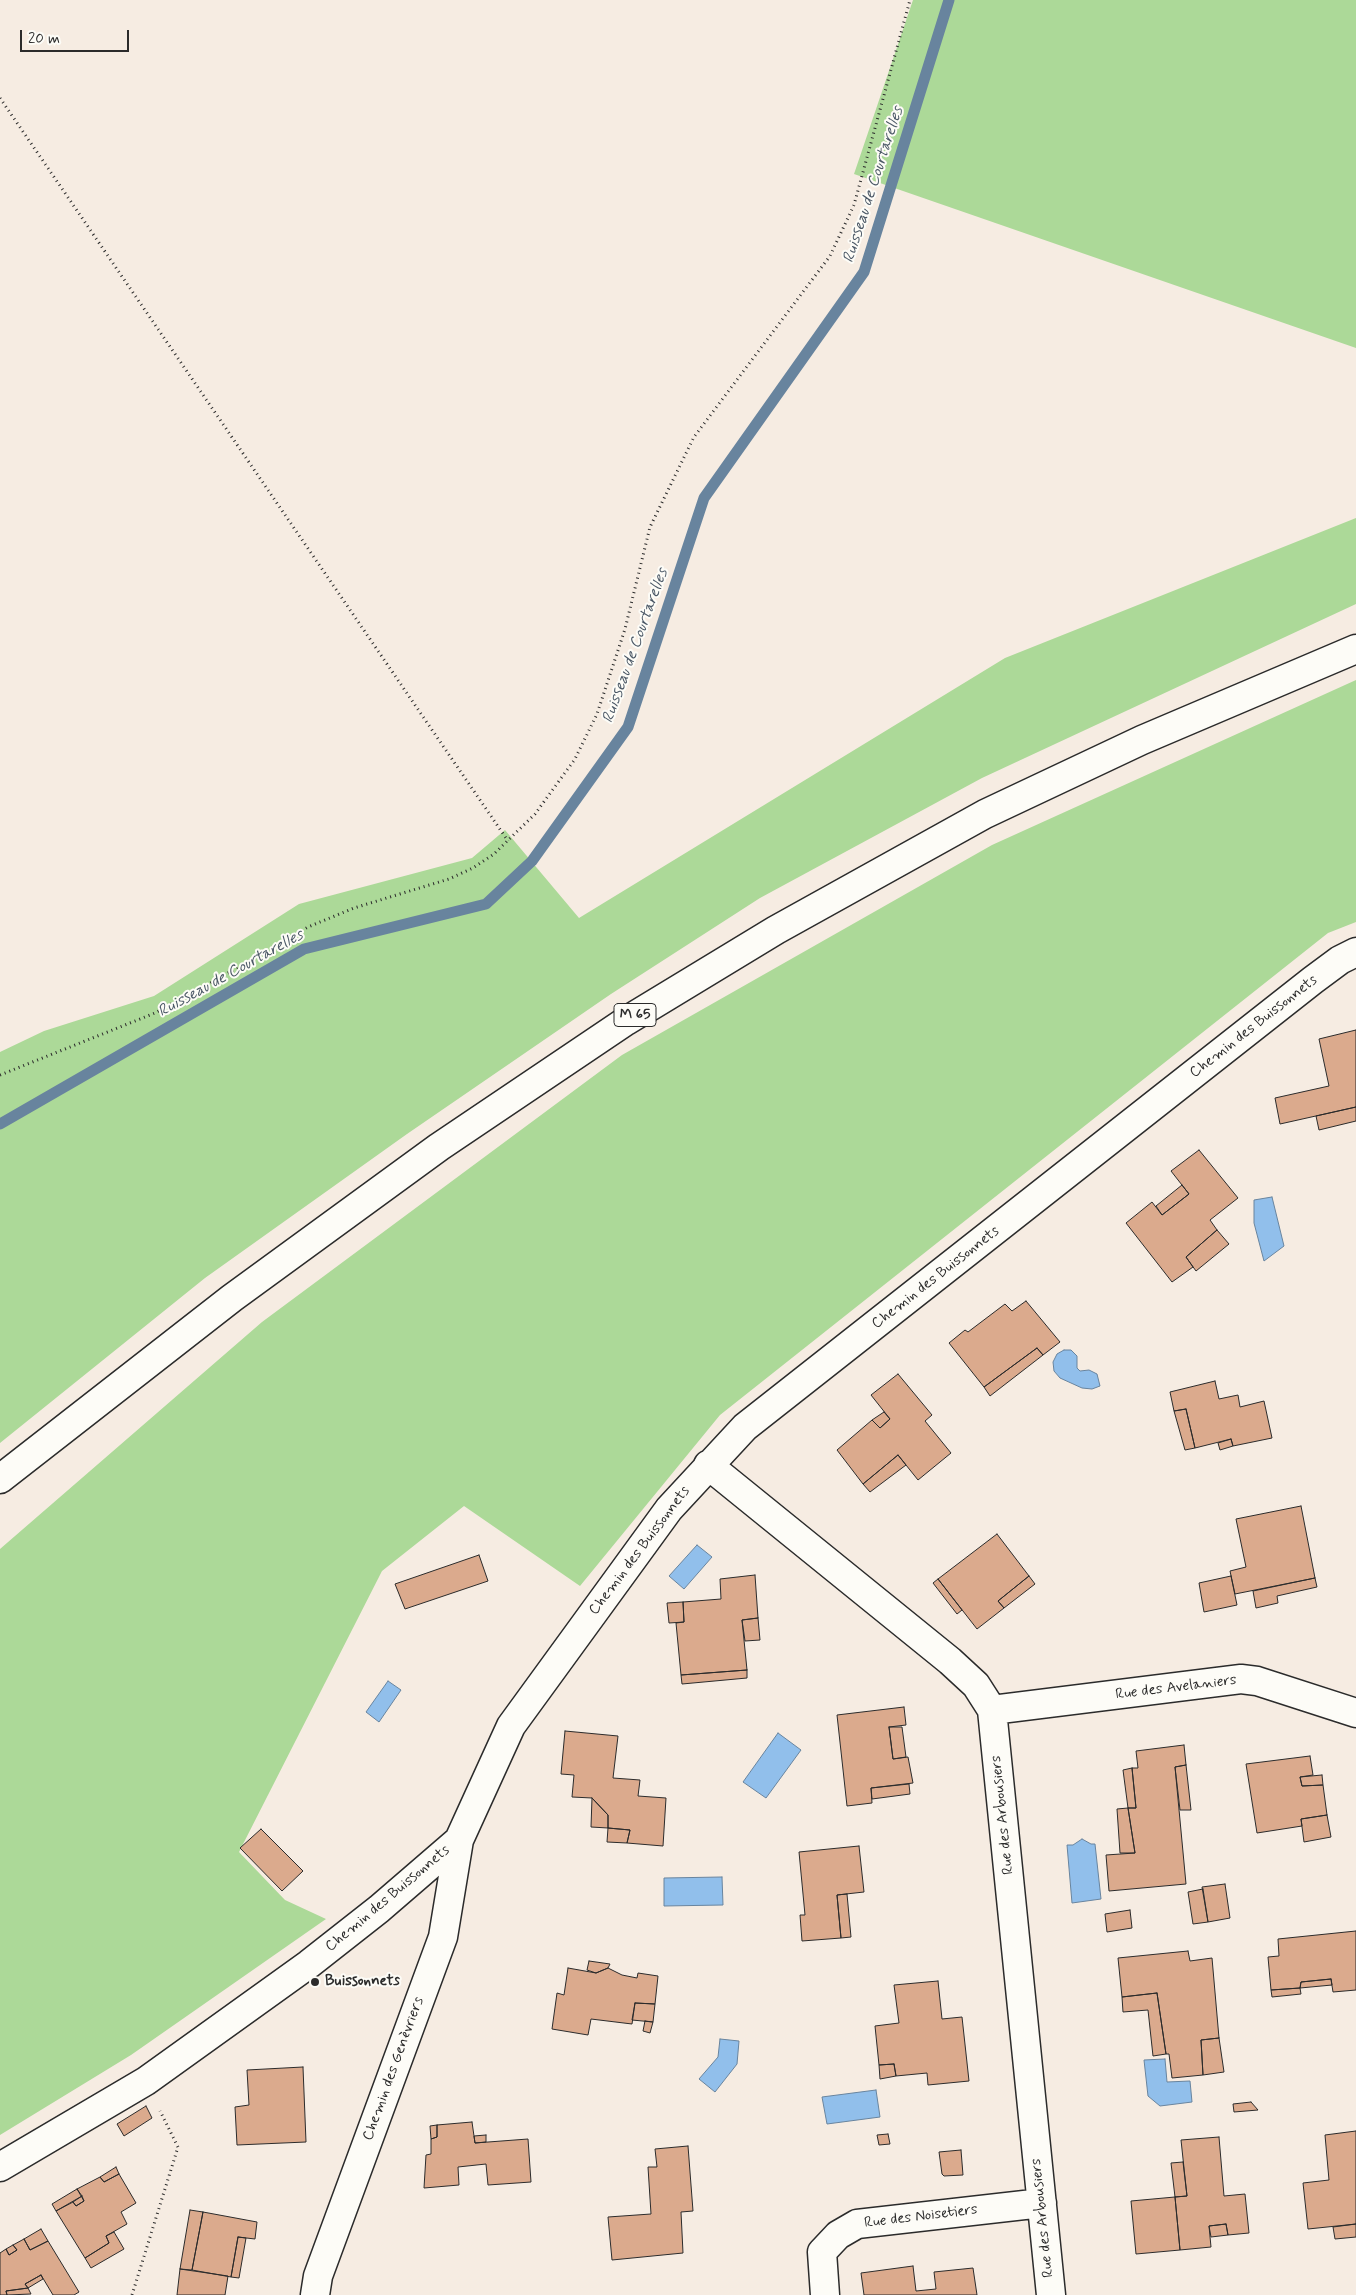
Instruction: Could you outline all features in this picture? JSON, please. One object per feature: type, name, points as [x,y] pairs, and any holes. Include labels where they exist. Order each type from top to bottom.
[{"type":"street","name":"M 65","points":[[0,1479],[240,1292],[439,1147],[626,1021],[776,930],[985,814],[1142,740],[1356,649]]},
{"type":"street","name":"Chemin des Buissonnets","points":[[0,2167],[146,2081],[309,1964],[379,1909],[459,1840],[511,1726],[669,1509],[745,1427],[1313,980],[1340,960],[1356,952]]},
{"type":"street","name":"Rue des Arbousiers","points":[[708,1465],[950,1661],[976,1686],[992,1710],[1051,2295]]},
{"type":"street","name":"Rue des Avelaniers","points":[[992,1710],[1241,1679],[1257,1681],[1356,1713]]},
{"type":"street","name":"Chemin des Genèvriers","points":[[315,2295],[318,2276],[443,1937],[459,1840]]},
{"type":"street","name":"Rue des Noisetiers","points":[[825,2295],[822,2252],[838,2236],[858,2224],[1042,2203]]},
{"type":"path","points":[[0,1075],[155,1013],[308,926],[354,908],[465,872],[494,854],[535,814],[575,759],[598,714],[625,629],[650,527],[694,437],[830,256],[854,205],[910,0]]},
{"type":"path","points":[[0,98],[508,841]]},
{"type":"path","points":[[132,2295],[178,2147],[146,2081]]},
{"type":"green space","points":[[913,0],[1356,0],[1356,348],[854,174]]},
{"type":"green space","points":[[1356,518],[1356,604],[982,778],[760,898],[611,994],[407,1134],[205,1278],[0,1443],[0,1052],[44,1031],[154,996],[299,904],[472,858],[505,830],[579,918],[1005,658]]},
{"type":"green space","points":[[1356,680],[1356,922],[1328,933],[720,1415],[580,1586],[464,1506],[382,1571],[239,1852],[285,1900],[326,1919],[131,2055],[0,2135],[0,1549],[262,1322],[622,1055],[992,845]]},
{"type":"water","points":[[1272,1197],[1284,1246],[1264,1261],[1254,1223],[1254,1200]]},
{"type":"water","points":[[1064,1350],[1071,1350],[1077,1356],[1077,1368],[1080,1371],[1089,1370],[1097,1374],[1100,1386],[1092,1389],[1082,1388],[1060,1378],[1054,1371],[1053,1362],[1057,1354]]},
{"type":"water","points":[[697,1545],[712,1557],[684,1589],[669,1576]]},
{"type":"water","points":[[388,1681],[401,1690],[379,1722],[366,1712]]},
{"type":"water","points":[[778,1733],[801,1750],[766,1798],[743,1782]]},
{"type":"water","points":[[1082,1839],[1095,1844],[1101,1899],[1072,1903],[1067,1845],[1073,1845]]},
{"type":"water","points":[[722,1877],[723,1905],[664,1906],[664,1878]]},
{"type":"water","points":[[720,2039],[739,2041],[737,2064],[715,2092],[699,2079],[718,2057]]},
{"type":"water","points":[[1165,2059],[1167,2082],[1190,2081],[1192,2102],[1160,2106],[1148,2096],[1144,2060]]},
{"type":"water","points":[[876,2090],[880,2117],[827,2124],[822,2097]]},
{"type":"building","points":[[1356,1030],[1356,1107],[1280,1124],[1275,1098],[1329,1086],[1319,1039]]},
{"type":"building","points":[[1356,1107],[1356,1121],[1319,1130],[1316,1116]]},
{"type":"building","points":[[1199,1150],[1238,1198],[1210,1220],[1217,1230],[1186,1257],[1193,1267],[1172,1282],[1126,1223],[1152,1202],[1162,1215],[1189,1194],[1171,1171]]},
{"type":"building","points":[[1182,1185],[1189,1194],[1162,1215],[1156,1206]]},
{"type":"building","points":[[1217,1230],[1229,1244],[1196,1271],[1186,1257]]},
{"type":"building","points":[[1026,1301],[1060,1342],[1043,1355],[1037,1348],[984,1387],[949,1343],[965,1330],[968,1332],[1005,1304],[1012,1311]]},
{"type":"building","points":[[1037,1348],[1043,1355],[990,1396],[984,1387]]},
{"type":"building","points":[[898,1374],[932,1415],[925,1421],[951,1453],[918,1480],[898,1455],[863,1484],[837,1450],[872,1420],[880,1428],[890,1419],[871,1395]]},
{"type":"building","points":[[1215,1381],[1219,1399],[1238,1395],[1240,1407],[1264,1401],[1272,1438],[1233,1446],[1231,1439],[1195,1448],[1186,1409],[1174,1411],[1170,1392]]},
{"type":"building","points":[[1186,1409],[1195,1448],[1185,1450],[1174,1411]]},
{"type":"building","points":[[884,1412],[890,1419],[880,1428],[872,1420]]},
{"type":"building","points":[[1231,1439],[1233,1446],[1220,1450],[1218,1443]]},
{"type":"building","points":[[898,1455],[906,1465],[870,1492],[863,1484]]},
{"type":"building","points":[[1301,1506],[1315,1578],[1235,1594],[1230,1571],[1246,1567],[1236,1519]]},
{"type":"building","points":[[997,1534],[1029,1576],[998,1601],[1004,1608],[977,1629],[938,1579]]},
{"type":"building","points":[[479,1555],[488,1581],[405,1609],[395,1584]]},
{"type":"building","points":[[755,1575],[758,1618],[742,1620],[747,1670],[681,1675],[676,1623],[684,1622],[683,1602],[721,1599],[720,1579]]},
{"type":"building","points":[[1029,1576],[1035,1584],[1004,1608],[998,1601]]},
{"type":"building","points":[[1231,1576],[1237,1605],[1204,1612],[1199,1583]]},
{"type":"building","points":[[1315,1578],[1317,1587],[1277,1596],[1278,1603],[1256,1608],[1253,1591]]},
{"type":"building","points":[[938,1579],[962,1610],[957,1614],[933,1583]]},
{"type":"building","points":[[683,1602],[684,1622],[669,1623],[667,1603]]},
{"type":"building","points":[[758,1618],[760,1640],[745,1641],[742,1620]]},
{"type":"building","points":[[747,1670],[747,1678],[682,1684],[681,1675]]},
{"type":"building","points":[[904,1707],[906,1725],[889,1727],[893,1759],[908,1757],[913,1783],[871,1788],[872,1803],[847,1806],[837,1715]]},
{"type":"building","points":[[889,1727],[902,1727],[906,1757],[893,1759]]},
{"type":"building","points":[[565,1731],[618,1736],[613,1778],[640,1780],[638,1796],[666,1798],[663,1846],[627,1843],[630,1830],[608,1828],[608,1815],[592,1798],[572,1797],[574,1775],[561,1774]]},
{"type":"building","points":[[1184,1745],[1186,1765],[1175,1767],[1186,1884],[1109,1891],[1106,1855],[1135,1853],[1128,1808],[1136,1808],[1132,1768],[1138,1768],[1136,1751]]},
{"type":"building","points":[[1310,1756],[1313,1775],[1300,1777],[1302,1786],[1323,1785],[1327,1815],[1301,1819],[1302,1826],[1257,1833],[1246,1764]]},
{"type":"building","points":[[1186,1765],[1191,1810],[1180,1810],[1175,1767]]},
{"type":"building","points":[[1132,1768],[1136,1808],[1128,1808],[1123,1770]]},
{"type":"building","points":[[1322,1775],[1323,1785],[1302,1786],[1300,1777]]},
{"type":"building","points":[[909,1784],[910,1794],[872,1799],[871,1788]]},
{"type":"building","points":[[592,1798],[608,1815],[608,1828],[591,1827]]},
{"type":"building","points":[[1128,1808],[1135,1853],[1120,1853],[1117,1809]]},
{"type":"building","points":[[1327,1815],[1331,1837],[1304,1842],[1301,1819]]},
{"type":"building","points":[[608,1828],[630,1830],[627,1843],[607,1842]]},
{"type":"building","points":[[261,1829],[303,1871],[282,1891],[240,1848]]},
{"type":"building","points":[[859,1846],[864,1892],[837,1895],[841,1938],[802,1941],[800,1915],[805,1915],[799,1852]]},
{"type":"building","points":[[1225,1884],[1230,1918],[1208,1922],[1202,1887]]},
{"type":"building","points":[[1203,1889],[1208,1922],[1193,1924],[1188,1892]]},
{"type":"building","points":[[847,1894],[851,1937],[841,1938],[837,1895]]},
{"type":"building","points":[[1130,1910],[1132,1928],[1107,1932],[1105,1914]]},
{"type":"building","points":[[1356,1931],[1356,1990],[1333,1992],[1331,1979],[1301,1982],[1300,1988],[1271,1990],[1268,1957],[1279,1956],[1278,1939]]},
{"type":"building","points":[[1188,1951],[1190,1961],[1212,1958],[1219,2038],[1201,2040],[1203,2075],[1172,2078],[1169,2054],[1166,2054],[1157,1993],[1122,1997],[1118,1958]]},
{"type":"building","points":[[589,1961],[610,1964],[608,1968],[596,1973],[587,1970]]},
{"type":"building","points":[[568,1968],[596,1973],[608,1968],[622,1975],[637,1978],[638,1973],[658,1976],[655,2004],[635,2003],[632,2024],[591,2019],[588,2035],[552,2029],[557,1993],[564,1995]]},
{"type":"building","points":[[1331,1979],[1332,1985],[1300,1988],[1301,1982]]},
{"type":"building","points":[[938,1981],[942,2019],[962,2017],[969,2081],[928,2085],[927,2073],[896,2076],[894,2064],[879,2065],[875,2026],[899,2023],[894,1985]]},
{"type":"building","points":[[1300,1988],[1301,1994],[1272,1997],[1271,1990]]},
{"type":"building","points":[[1157,1993],[1166,2054],[1153,2056],[1148,2010],[1123,2012],[1122,1997]]},
{"type":"building","points":[[635,2003],[655,2004],[653,2022],[632,2020]]},
{"type":"building","points":[[645,2021],[653,2022],[650,2033],[643,2031]]},
{"type":"building","points":[[1219,2038],[1224,2072],[1203,2075],[1201,2040]]},
{"type":"building","points":[[894,2064],[896,2076],[880,2079],[879,2065]]},
{"type":"building","points":[[303,2067],[306,2142],[237,2145],[235,2107],[249,2105],[247,2070]]},
{"type":"building","points":[[1251,2102],[1258,2110],[1234,2112],[1233,2104]]},
{"type":"building","points":[[146,2106],[152,2118],[124,2136],[117,2124]]},
{"type":"building","points":[[472,2122],[475,2143],[528,2139],[531,2182],[488,2185],[486,2164],[458,2167],[459,2185],[424,2188],[426,2155],[431,2154],[431,2139],[437,2137],[437,2125]]},
{"type":"building","points":[[437,2125],[437,2137],[431,2139],[430,2126]]},
{"type":"building","points":[[1356,2131],[1356,2224],[1308,2229],[1303,2183],[1329,2180],[1325,2135]]},
{"type":"building","points":[[888,2134],[890,2144],[879,2145],[877,2135]]},
{"type":"building","points":[[486,2135],[486,2142],[475,2143],[474,2136]]},
{"type":"building","points":[[1219,2137],[1224,2196],[1245,2194],[1249,2233],[1228,2235],[1226,2224],[1209,2226],[1211,2247],[1180,2250],[1175,2197],[1187,2196],[1181,2140]]},
{"type":"building","points":[[688,2146],[693,2211],[681,2212],[683,2253],[612,2260],[608,2217],[651,2214],[648,2167],[657,2167],[655,2149]]},
{"type":"building","points":[[961,2150],[963,2175],[944,2176],[942,2174],[939,2152]]},
{"type":"building","points":[[1183,2162],[1187,2196],[1175,2197],[1171,2163]]},
{"type":"building","points":[[116,2167],[119,2174],[104,2182],[100,2177]]},
{"type":"building","points":[[119,2174],[136,2203],[121,2212],[127,2224],[106,2236],[109,2243],[85,2258],[56,2211],[73,2202],[76,2206],[84,2201],[77,2189],[100,2177],[104,2182]]},
{"type":"building","points":[[77,2189],[82,2196],[56,2211],[52,2204]]},
{"type":"building","points":[[82,2196],[84,2201],[76,2206],[73,2202]]},
{"type":"building","points":[[1175,2197],[1180,2250],[1136,2254],[1131,2201]]},
{"type":"building","points":[[190,2210],[203,2212],[192,2270],[180,2269]]},
{"type":"building","points":[[203,2212],[257,2222],[255,2239],[238,2237],[231,2277],[192,2270]]},
{"type":"building","points":[[1226,2224],[1228,2235],[1211,2237],[1209,2226]]},
{"type":"building","points":[[1356,2224],[1356,2237],[1335,2239],[1333,2227]]},
{"type":"building","points":[[41,2229],[48,2241],[30,2250],[24,2239]]},
{"type":"building","points":[[114,2232],[124,2249],[91,2268],[85,2258],[109,2243],[106,2236]]},
{"type":"building","points":[[238,2237],[246,2238],[239,2278],[231,2277]]},
{"type":"building","points":[[24,2239],[30,2250],[48,2241],[79,2292],[74,2295],[53,2295],[41,2275],[25,2284],[28,2288],[6,2291],[7,2295],[0,2295],[0,2253],[6,2249],[9,2255],[17,2250],[13,2245]]},
{"type":"building","points":[[13,2245],[17,2250],[9,2255],[6,2249]]},
{"type":"building","points":[[913,2266],[916,2291],[936,2289],[934,2272],[973,2268],[977,2295],[864,2295],[861,2273]]},
{"type":"building","points":[[180,2269],[228,2276],[225,2295],[177,2295]]},
{"type":"building","points":[[41,2275],[43,2279],[28,2288],[25,2284]]},
{"type":"building","points":[[28,2288],[31,2294],[7,2295],[6,2291]]},
{"type":"waterway","name":"Ruisseau de Courtarelles","points":[[0,1124],[304,949],[486,904],[532,861],[628,727],[704,498],[864,272],[949,0]]},
{"type":"place","name":"Buissonnets","points":[[315,1982]]}]
